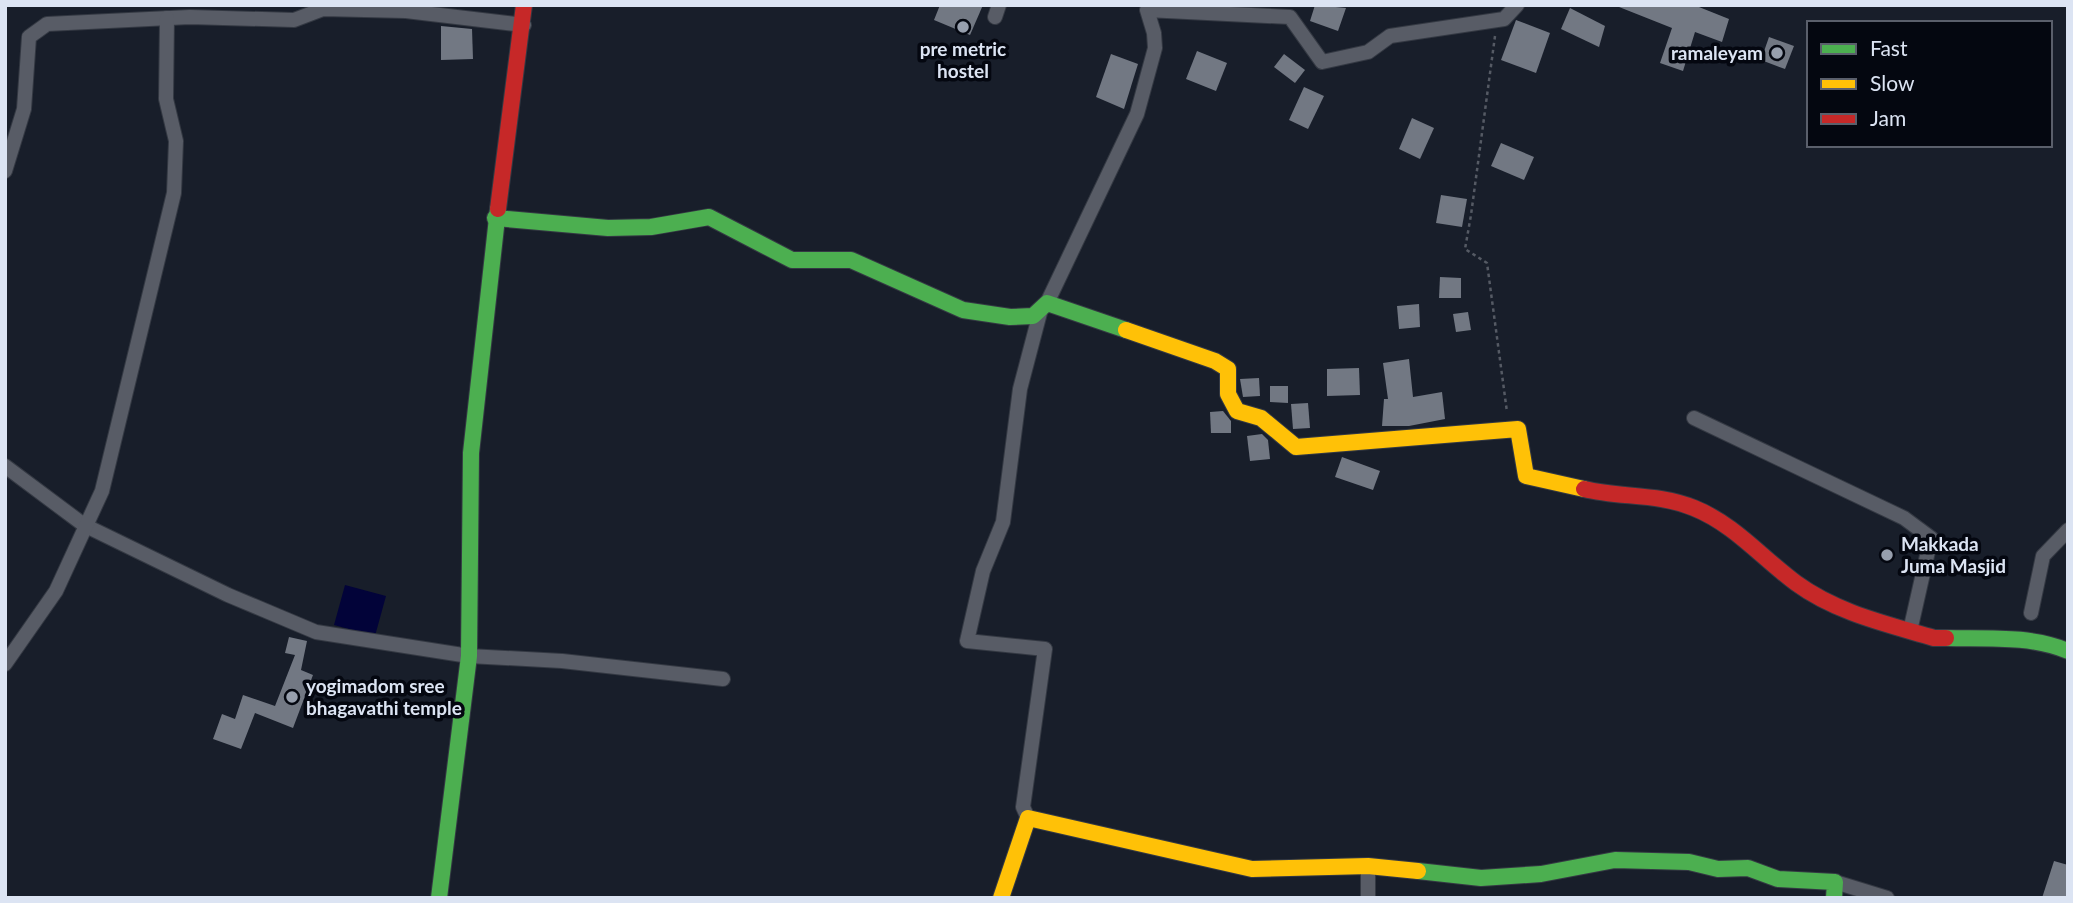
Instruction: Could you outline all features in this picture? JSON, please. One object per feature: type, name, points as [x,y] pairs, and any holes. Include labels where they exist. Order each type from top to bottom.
[{"type":"street","points":[[439,898],[469,656],[471,453],[495,218],[524,24],[524,5]]},
{"type":"street","points":[[1001,898],[1028,818],[1023,807],[1045,649],[967,641],[983,571],[1003,522],[1020,389],[1044,306],[1137,114],[1155,48],[1154,33],[1145,8],[1290,17],[1322,62],[1368,52],[1390,36],[1504,19],[1517,5]]},
{"type":"street","points":[[5,171],[24,109],[29,37],[47,24],[167,18],[294,20],[323,9],[406,11],[524,24]]},
{"type":"street","points":[[5,664],[56,591],[102,491],[174,192],[176,141],[166,99],[167,18]]},
{"type":"street","points":[[495,218],[608,228],[651,227],[709,217],[792,260],[851,260],[963,310],[1010,317],[1033,316],[1044,306]]},
{"type":"street","points":[[1044,306],[1215,361],[1228,369],[1228,394],[1237,411],[1261,418],[1296,447],[1518,429],[1527,476],[1604,494],[1636,494],[1692,507],[1722,522],[1797,584],[1840,609],[1934,638],[2006,639],[2051,645],[2068,651]]},
{"type":"street","points":[[1694,418],[1904,517],[1931,538],[1910,631]]},
{"type":"street","points":[[5,466],[86,526],[229,595],[316,632],[469,656],[562,660],[723,678]]},
{"type":"street","points":[[2031,613],[2043,556],[2068,530]]},
{"type":"street","points":[[1028,818],[1252,869],[1368,866],[1481,878],[1541,874],[1615,860],[1689,862],[1718,869],[1748,868],[1778,879],[1887,898]]},
{"type":"street","points":[[1368,866],[1368,898]]},
{"type":"path","points":[[1497,20],[1471,215],[1464,239],[1465,249],[1487,263],[1510,429]]},
{"type":"shaded area","points":[[345,585],[386,596],[375,636],[334,625]]},
{"type":"building","name":"pre metric hostel","points":[[940,5],[983,5],[970,35],[934,20]]},
{"type":"building","points":[[1315,5],[1346,8],[1338,31],[1310,21]]},
{"type":"building","points":[[1614,5],[1694,5],[1729,19],[1722,42],[1695,32],[1683,71],[1660,63],[1672,28]]},
{"type":"building","points":[[1570,8],[1605,26],[1599,47],[1561,29]]},
{"type":"building","points":[[1516,20],[1550,33],[1536,73],[1501,60]]},
{"type":"building","points":[[441,26],[472,29],[473,59],[441,60]]},
{"type":"building","name":"ramaleyam","points":[[1769,37],[1794,46],[1785,69],[1761,60]]},
{"type":"building","points":[[1197,51],[1227,63],[1216,91],[1186,79]]},
{"type":"building","points":[[1111,54],[1138,64],[1124,109],[1096,97]]},
{"type":"building","points":[[1284,54],[1305,70],[1295,83],[1274,67]]},
{"type":"building","points":[[1304,87],[1324,96],[1308,129],[1289,120]]},
{"type":"building","points":[[1412,118],[1434,128],[1420,159],[1399,149]]},
{"type":"building","points":[[1501,143],[1534,157],[1524,180],[1491,166]]},
{"type":"building","points":[[1441,195],[1467,199],[1462,227],[1436,223]]},
{"type":"building","points":[[1440,277],[1461,278],[1461,298],[1439,298]]},
{"type":"building","points":[[1419,304],[1420,327],[1399,329],[1397,306]]},
{"type":"building","points":[[1468,312],[1471,330],[1456,332],[1453,314]]},
{"type":"building","points":[[1409,359],[1413,397],[1442,392],[1445,419],[1409,426],[1382,426],[1384,399],[1388,399],[1383,363]]},
{"type":"building","points":[[1359,368],[1360,395],[1327,396],[1327,369]]},
{"type":"building","points":[[1259,378],[1260,396],[1243,397],[1240,379]]},
{"type":"building","points":[[1270,386],[1288,386],[1288,403],[1270,402]]},
{"type":"building","points":[[1308,403],[1310,428],[1293,429],[1291,404]]},
{"type":"building","points":[[1223,411],[1231,421],[1231,433],[1211,433],[1210,412]]},
{"type":"building","points":[[1262,434],[1268,440],[1270,459],[1250,461],[1247,436]]},
{"type":"building","points":[[1342,457],[1380,471],[1373,490],[1335,477]]},
{"type":"building","points":[[289,637],[307,641],[301,670],[313,675],[293,728],[255,713],[241,749],[213,739],[222,714],[235,719],[243,695],[275,706],[295,655],[285,653]]},
{"type":"building","points":[[2054,861],[2068,865],[2068,898],[2042,898]]},
{"type":"traffic: fast","points":[[439,898],[469,656],[471,453],[498,209]]},
{"type":"traffic: fast","points":[[495,218],[608,228],[651,227],[709,217],[792,260],[851,260],[963,310],[1010,317],[1033,316],[1047,303],[1126,330]]},
{"type":"traffic: fast","points":[[1946,638],[2023,640],[2068,651]]},
{"type":"traffic: fast","points":[[1418,871],[1481,878],[1541,874],[1615,860],[1689,862],[1718,869],[1748,868],[1778,879],[1835,882],[1834,898]]},
{"type":"traffic: slow","points":[[1126,330],[1215,361],[1228,369],[1228,394],[1237,411],[1261,418],[1296,447],[1518,429],[1526,476],[1584,489]]},
{"type":"traffic: slow","points":[[1001,898],[1028,818],[1252,869],[1368,866],[1418,871]]},
{"type":"traffic: jam","points":[[498,209],[524,5]]},
{"type":"traffic: jam","points":[[1584,489],[1667,500],[1694,508],[1722,523],[1796,583],[1828,602],[1880,622],[1934,638],[1946,638]]},
{"type":"place","name":"pre metric hostel","points":[[963,27]]},
{"type":"place","name":"ramaleyam","points":[[1777,53]]},
{"type":"place","name":"Makkada Juma Masjid","points":[[1887,555]]},
{"type":"place","name":"yogimadom sree bhagavathi temple","points":[[292,697]]}]
